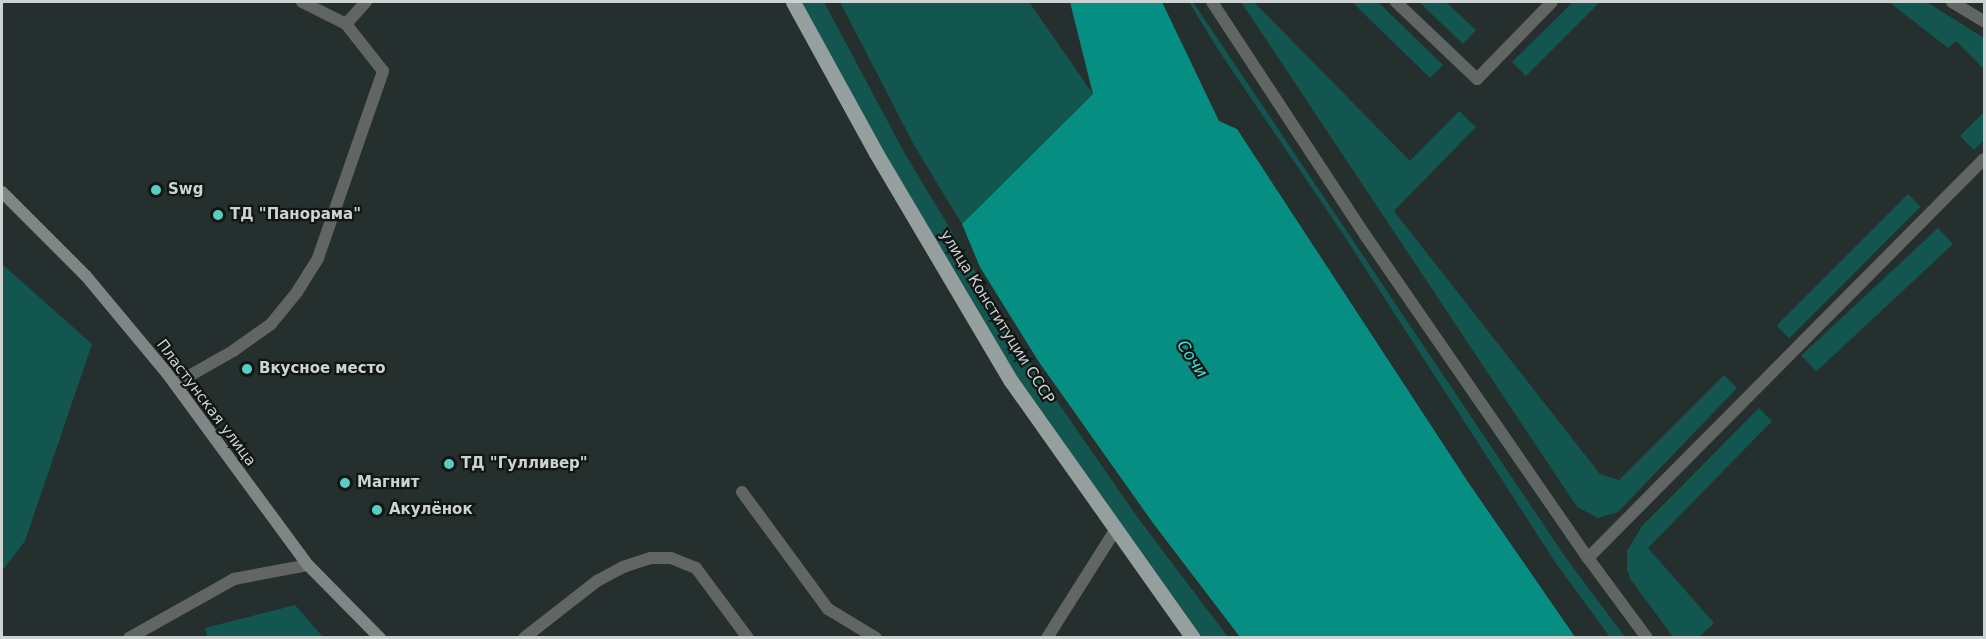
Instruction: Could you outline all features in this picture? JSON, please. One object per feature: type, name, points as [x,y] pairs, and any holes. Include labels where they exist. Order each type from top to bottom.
[{"type":"main road","name":"улица Конституции СССР","points":[[793,2],[876,153],[1011,381],[1193,638]]},
{"type":"main road","name":"Пластунская улица","points":[[2,192],[86,276],[175,384],[308,565],[380,638]]},
{"type":"street","points":[[175,384],[233,351],[271,324],[297,292],[318,258],[383,71],[346,24],[302,2]]},
{"type":"street","points":[[346,24],[366,2]]},
{"type":"street","points":[[1212,2],[1365,235],[1588,558],[1647,638]]},
{"type":"street","points":[[1396,2],[1477,79],[1552,2]]},
{"type":"street","points":[[1953,2],[1984,21]]},
{"type":"street","points":[[1588,558],[1984,159]]},
{"type":"street","points":[[742,492],[828,609],[876,638]]},
{"type":"street","points":[[1047,638],[1116,529]]},
{"type":"street","points":[[524,638],[597,581],[623,567],[651,558],[671,558],[696,568],[748,638]]},
{"type":"street","points":[[129,638],[234,579],[308,565]]},
{"type":"shaded area","points":[[793,2],[824,2],[905,154],[1032,365],[1138,518],[1228,637],[1193,637],[1011,381]]},
{"type":"shaded area","points":[[840,2],[1029,2],[1093,94],[969,217],[1240,637],[1153,523],[1039,362],[980,267],[962,224],[914,145]]},
{"type":"shaded area","points":[[1189,2],[1193,2],[1566,558],[1625,637],[1610,637],[1557,565],[1343,234],[1219,51]]},
{"type":"shaded area","points":[[1241,2],[1254,2],[1410,161],[1459,111],[1476,127],[1394,211],[1600,474],[1619,480],[1724,375],[1737,388],[1618,512],[1598,518],[1577,507]]},
{"type":"shaded area","points":[[1352,2],[1378,2],[1443,65],[1430,78]]},
{"type":"shaded area","points":[[1419,2],[1446,2],[1476,30],[1463,44]]},
{"type":"shaded area","points":[[1573,2],[1600,2],[1526,76],[1512,62]]},
{"type":"shaded area","points":[[1889,2],[1927,2],[1984,38],[1984,69],[1956,41],[1948,48]]},
{"type":"shaded area","points":[[1984,112],[1984,140],[1974,150],[1960,136]]},
{"type":"shaded area","points":[[1908,194],[1921,207],[1789,338],[1776,326]]},
{"type":"shaded area","points":[[1938,228],[1953,244],[1816,372],[1801,356]]},
{"type":"shaded area","points":[[2,264],[92,344],[25,541],[2,571]]},
{"type":"shaded area","points":[[1759,408],[1772,421],[1648,548],[1714,623],[1699,637],[1673,637],[1631,580],[1627,570],[1627,551],[1642,526]]},
{"type":"shaded area","points":[[295,605],[323,637],[207,637],[205,628]]},
{"type":"water","name":"Сочи","points":[[1070,2],[1162,2],[1219,121],[1237,129],[1468,482],[1575,637],[1240,637],[1153,523],[1039,362],[980,267],[962,224],[1093,94]]},
{"type":"place","name":"Swg","points":[[156,190]]},
{"type":"place","name":"ТД \"Панорама\"","points":[[218,215]]},
{"type":"place","name":"Вкусное место","points":[[247,369]]},
{"type":"place","name":"ТД \"Гулливер\"","points":[[449,464]]},
{"type":"place","name":"Магнит","points":[[345,483]]},
{"type":"place","name":"Акулёнок","points":[[377,510]]}]
